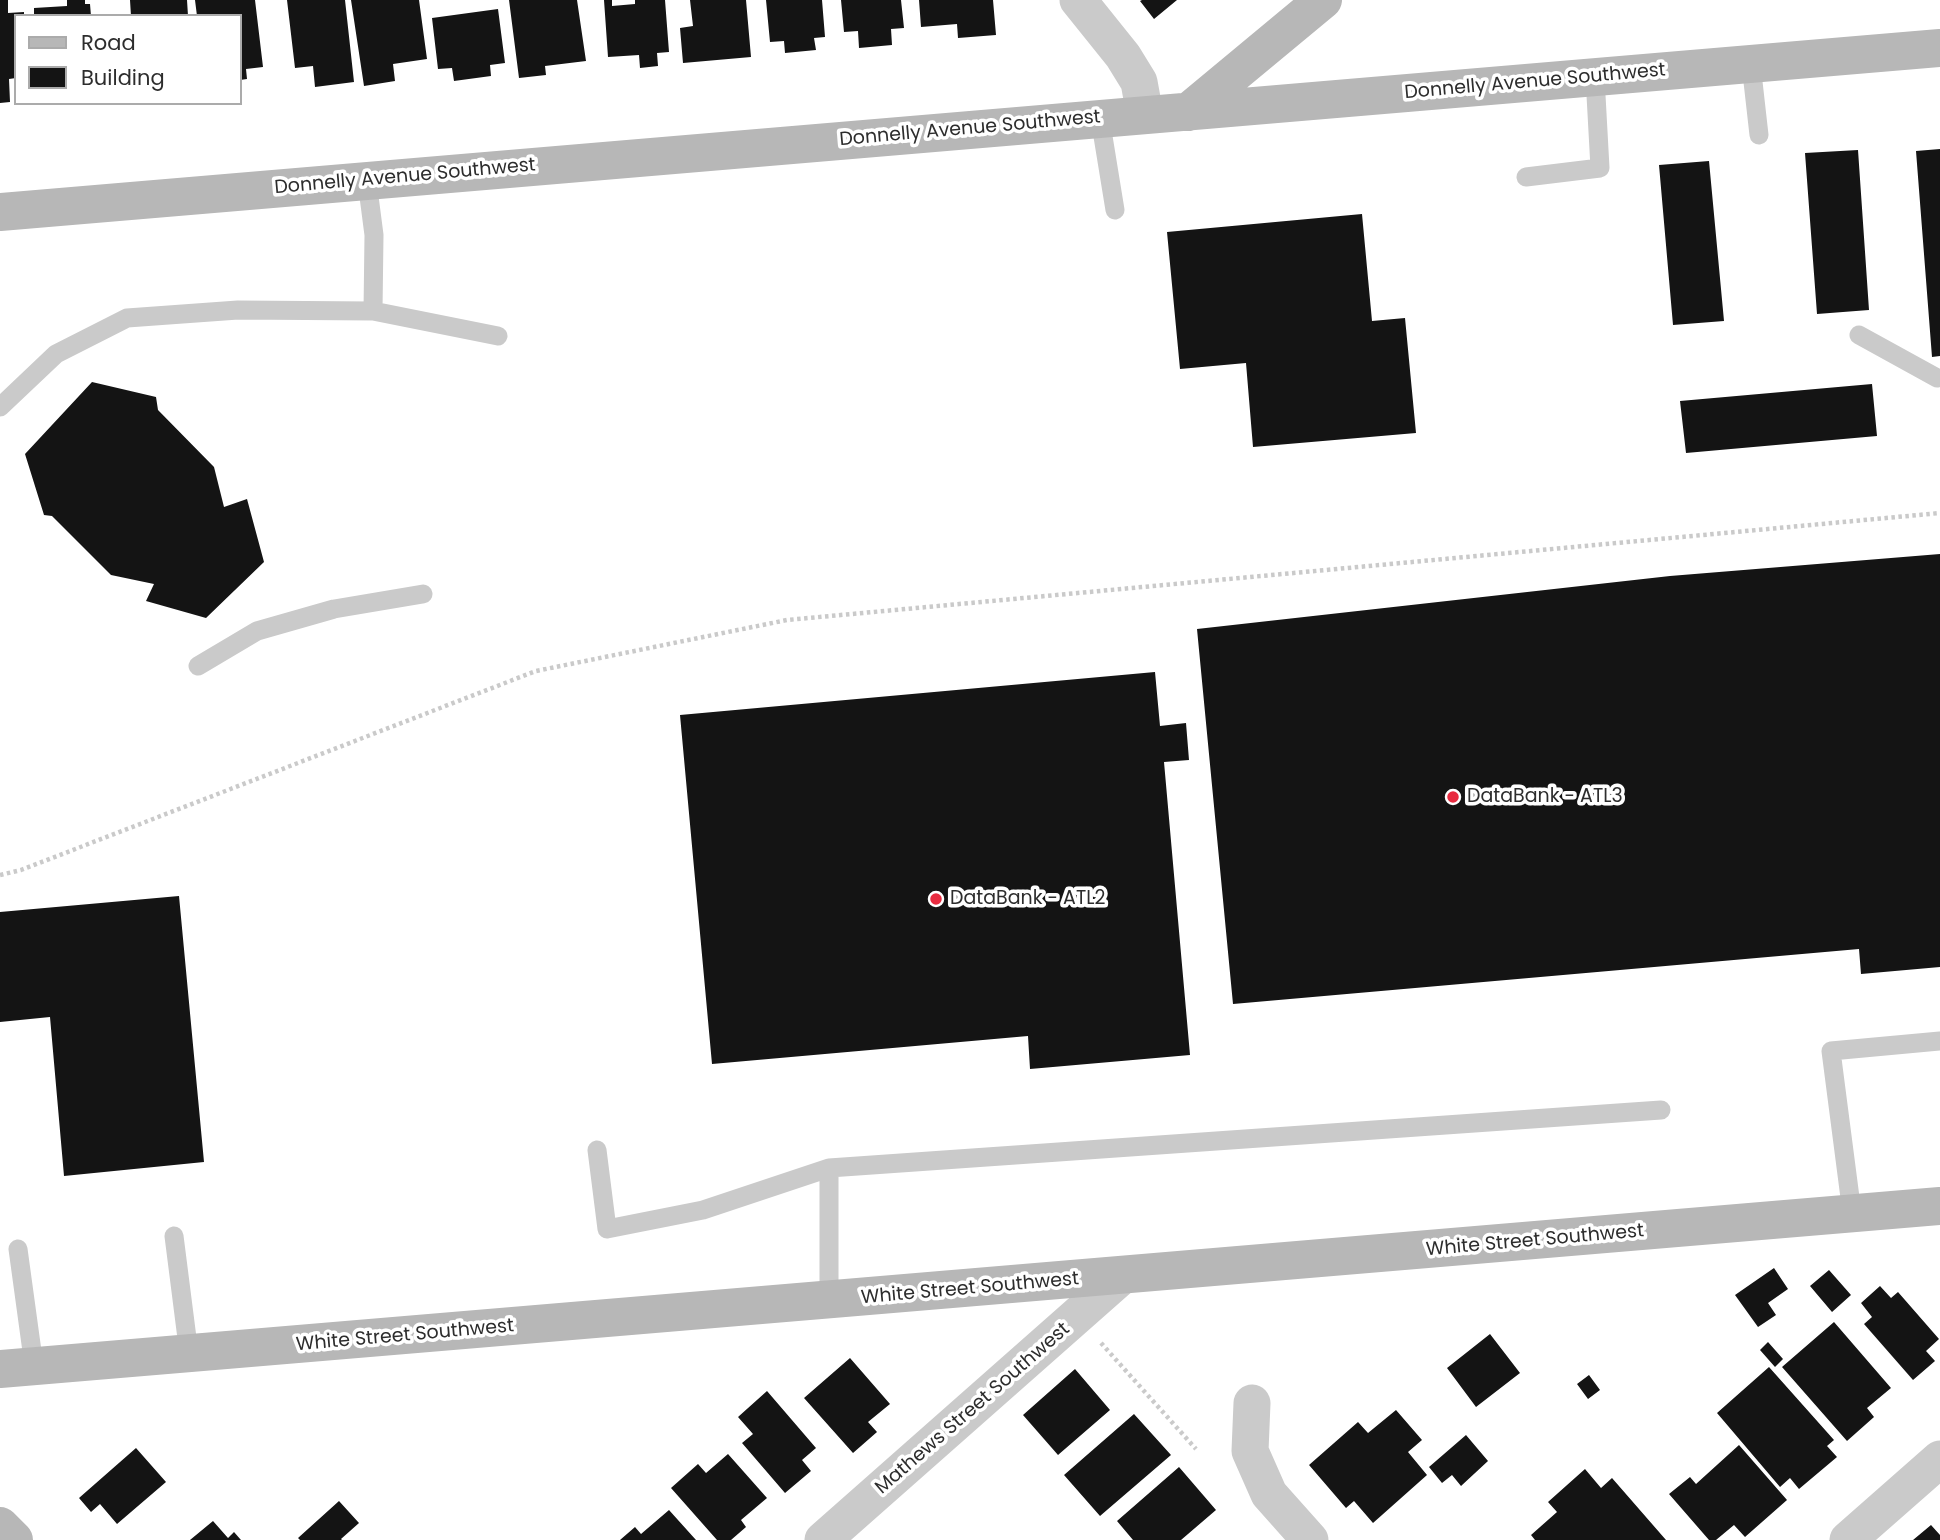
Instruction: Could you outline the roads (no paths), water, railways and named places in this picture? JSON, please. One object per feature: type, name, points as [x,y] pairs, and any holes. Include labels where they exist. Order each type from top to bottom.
[{"type":"street","points":[[1078,0],[1129,65],[1139,82],[1145,115]]},
{"type":"street","points":[[1188,112],[1323,0]]},
{"type":"street","name":"Donnelly Avenue Southwest","points":[[0,212],[1940,48]]},
{"type":"street","name":"White Street Southwest","points":[[17,1368],[1940,1206]]},
{"type":"street","name":"Mathews Street Southwest","points":[[823,1540],[1122,1276]]},
{"type":"street","points":[[1252,1403],[1250,1451],[1269,1494],[1310,1540]]},
{"type":"street","points":[[1848,1540],[1940,1459]]},
{"type":"street","points":[[0,1526],[13,1540]]},
{"type":"lane","points":[[1751,64],[1759,135]]},
{"type":"lane","points":[[1526,177],[1600,168],[1595,77]]},
{"type":"lane","points":[[1100,118],[1115,211]]},
{"type":"lane","points":[[367,181],[374,235],[373,311]]},
{"type":"lane","points":[[0,407],[55,354],[127,318],[238,310],[373,311],[498,336]]},
{"type":"lane","points":[[1859,335],[1937,378]]},
{"type":"lane","points":[[198,666],[257,631],[334,609],[423,594]]},
{"type":"lane","points":[[1852,1213],[1831,1051],[1940,1041]]},
{"type":"lane","points":[[597,1150],[607,1229],[704,1210],[829,1168],[1661,1110]]},
{"type":"lane","points":[[829,1168],[829,1301]]},
{"type":"lane","points":[[174,1236],[190,1354]]},
{"type":"lane","points":[[17,1368],[19,1249]]},
{"type":"place","name":"DataBank - ATL3","points":[[1453,797]]},
{"type":"place","name":"DataBank - ATL2","points":[[936,899]]}]
